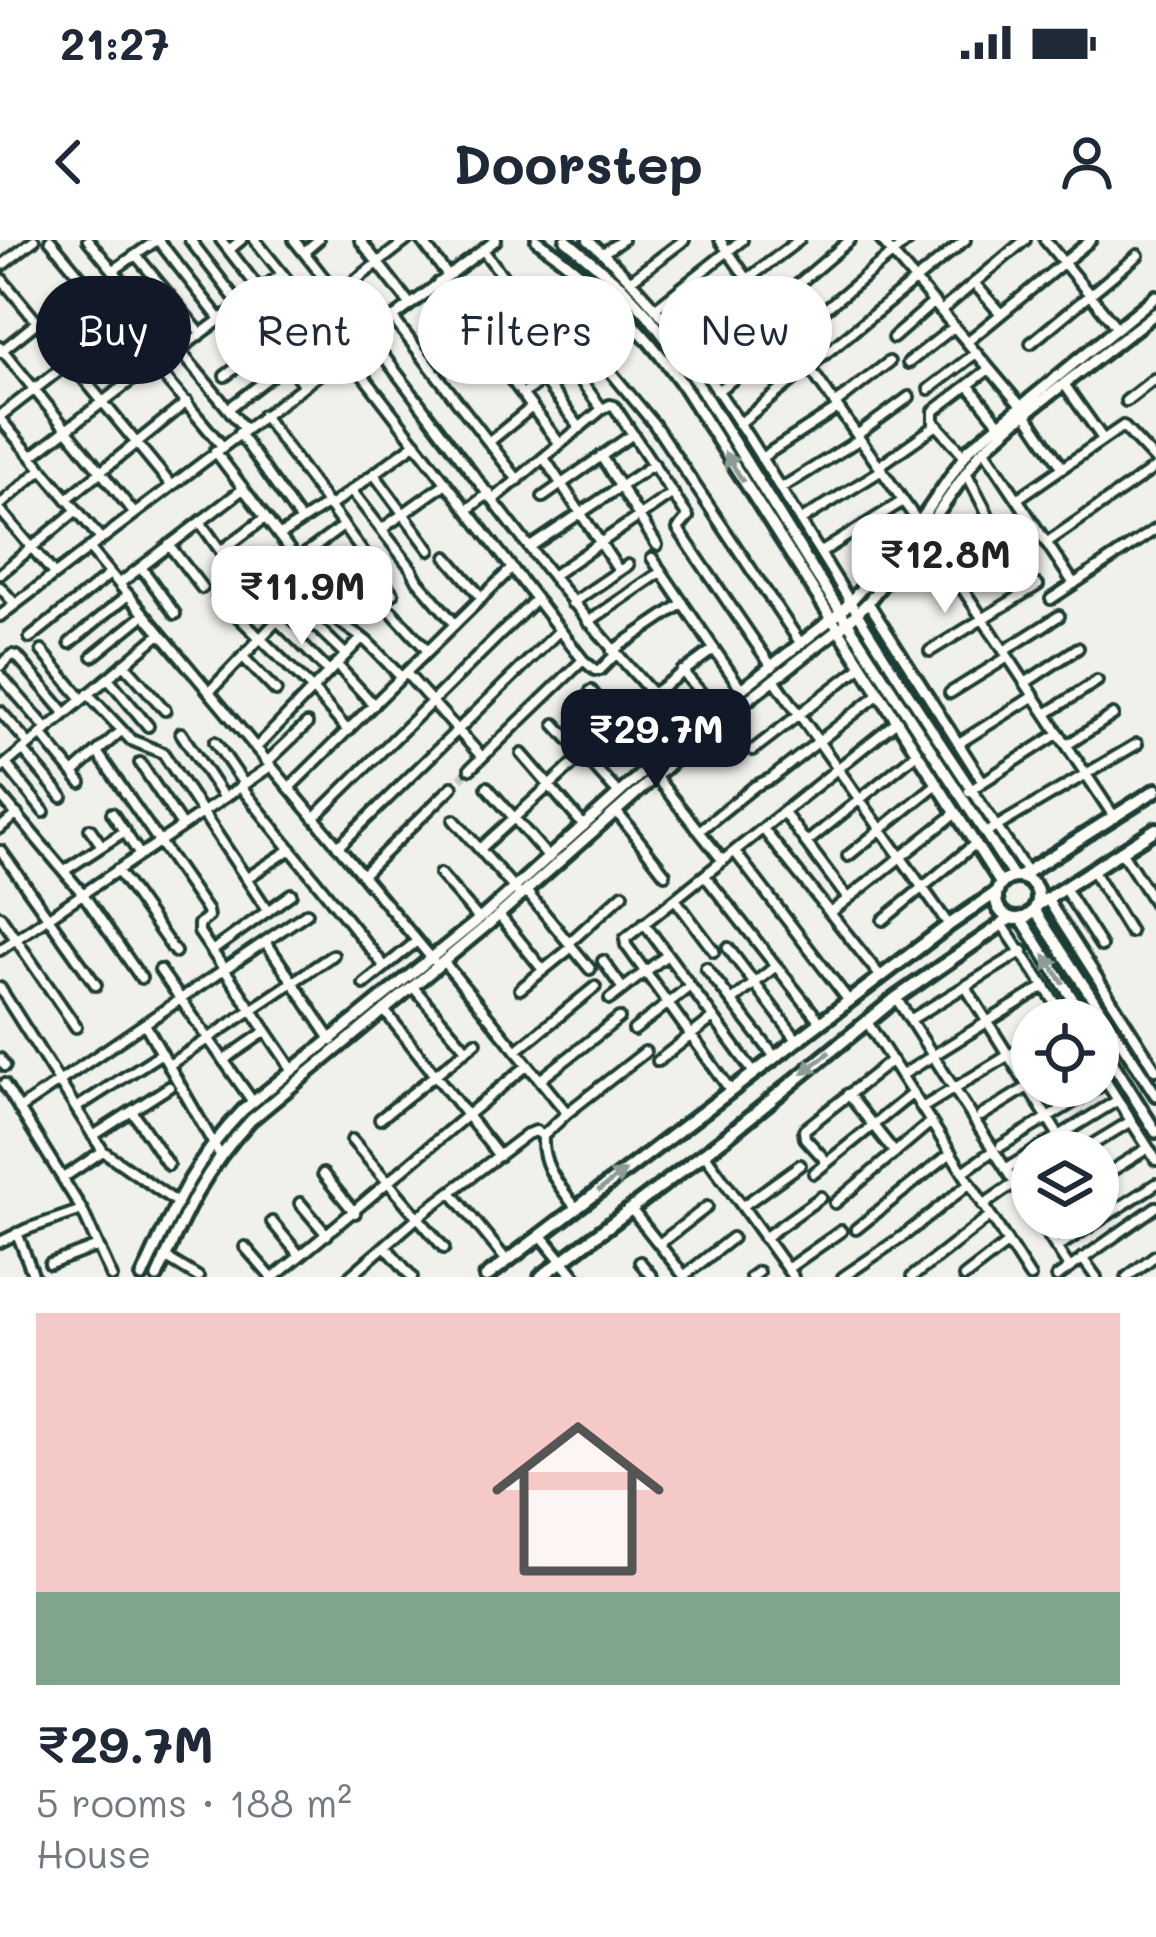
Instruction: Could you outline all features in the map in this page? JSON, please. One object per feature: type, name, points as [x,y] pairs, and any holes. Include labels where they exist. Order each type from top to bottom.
[{"type":"main road","points":[[486,1277],[999,888],[1156,790]]},
{"type":"main road","points":[[541,1277],[896,998],[1155,830]]},
{"type":"main road","points":[[1020,875],[1034,887],[1039,904]]},
{"type":"main road","points":[[999,888],[999,908],[1011,920]]},
{"type":"street","points":[[1,263],[33,240]]},
{"type":"street","points":[[50,240],[80,276]]},
{"type":"street","points":[[88,240],[117,276]]},
{"type":"street","points":[[113,271],[158,240],[215,314]]},
{"type":"street","points":[[190,240],[218,276]]},
{"type":"street","points":[[221,240],[249,276]]},
{"type":"street","points":[[229,250],[241,240]]},
{"type":"street","points":[[255,240],[279,276]]},
{"type":"street","points":[[294,240],[323,276]]},
{"type":"street","points":[[304,252],[318,240]]},
{"type":"street","points":[[360,240],[410,304]]},
{"type":"street","points":[[361,276],[407,240]]},
{"type":"street","points":[[421,240],[448,276],[496,240]]},
{"type":"street","points":[[537,240],[582,276]]},
{"type":"street","points":[[566,240],[622,287],[677,354],[1020,875]]},
{"type":"street","points":[[588,240],[627,276]]},
{"type":"street","points":[[603,253],[622,240]]},
{"type":"street","points":[[635,277],[685,240]]},
{"type":"street","points":[[720,240],[745,276]]},
{"type":"street","points":[[656,308],[742,240]]},
{"type":"street","points":[[753,276],[799,240]]},
{"type":"street","points":[[808,276],[850,240]]},
{"type":"street","points":[[881,240],[1023,409],[1062,467]]},
{"type":"street","points":[[832,303],[909,240]]},
{"type":"street","points":[[832,350],[965,240]]},
{"type":"street","points":[[893,338],[974,283],[1025,240]]},
{"type":"street","points":[[1045,240],[1117,328]]},
{"type":"street","points":[[967,342],[1090,240]]},
{"type":"street","points":[[483,250],[502,276]]},
{"type":"street","points":[[136,255],[201,334]]},
{"type":"street","points":[[1031,343],[1138,255]]},
{"type":"street","points":[[0,277],[36,321]]},
{"type":"street","points":[[974,283],[1001,314]]},
{"type":"street","points":[[635,284],[659,312]]},
{"type":"street","points":[[394,316],[418,298]]},
{"type":"street","points":[[850,612],[868,602],[963,462],[998,422],[1064,384],[1154,306]]},
{"type":"street","points":[[963,462],[984,449],[1117,328],[1154,306]]},
{"type":"street","points":[[394,320],[518,480]]},
{"type":"street","points":[[36,323],[1,350],[134,513]]},
{"type":"street","points":[[191,341],[215,324]]},
{"type":"street","points":[[635,325],[680,381],[999,888]]},
{"type":"street","points":[[908,363],[954,327]]},
{"type":"street","points":[[929,389],[976,353]]},
{"type":"street","points":[[761,458],[837,406],[889,362]]},
{"type":"street","points":[[191,364],[228,409],[301,521]]},
{"type":"street","points":[[394,366],[587,622],[693,736]]},
{"type":"street","points":[[934,426],[934,411],[989,369]]},
{"type":"street","points":[[1126,400],[1156,381]]},
{"type":"street","points":[[523,394],[545,382],[580,428]]},
{"type":"street","points":[[41,384],[0,417],[4,432],[32,456],[100,539]]},
{"type":"street","points":[[88,384],[171,485]]},
{"type":"street","points":[[32,456],[127,384]]},
{"type":"street","points":[[172,384],[243,489],[326,598],[332,615],[404,675],[482,757]]},
{"type":"street","points":[[228,409],[261,384]]},
{"type":"street","points":[[0,616],[303,384]]},
{"type":"street","points":[[370,384],[595,670],[682,603]]},
{"type":"street","points":[[515,384],[560,444]]},
{"type":"street","points":[[583,384],[602,409]]},
{"type":"street","points":[[622,384],[802,644]]},
{"type":"street","points":[[712,384],[820,553],[850,612]]},
{"type":"street","points":[[717,391],[727,384]]},
{"type":"street","points":[[739,424],[790,384]]},
{"type":"street","points":[[821,384],[1115,818]]},
{"type":"street","points":[[1064,384],[1103,439]]},
{"type":"street","points":[[968,385],[998,422]]},
{"type":"street","points":[[780,489],[909,397]]},
{"type":"street","points":[[67,499],[187,402]]},
{"type":"street","points":[[467,510],[518,480],[602,409],[614,406],[688,519],[678,530],[772,667]]},
{"type":"street","points":[[489,442],[532,407]]},
{"type":"street","points":[[263,415],[393,594]]},
{"type":"street","points":[[800,521],[939,425],[963,462],[987,521],[939,554]]},
{"type":"street","points":[[1016,499],[1121,427],[1126,427],[1156,464],[1046,543]]},
{"type":"street","points":[[543,497],[633,434]]},
{"type":"street","points":[[279,536],[416,443]]},
{"type":"street","points":[[984,449],[1074,584]]},
{"type":"street","points":[[601,456],[657,545]]},
{"type":"street","points":[[544,458],[601,543],[624,568],[572,603]]},
{"type":"street","points":[[530,547],[654,464]]},
{"type":"street","points":[[42,469],[0,508],[54,574]]},
{"type":"street","points":[[374,474],[430,550]]},
{"type":"street","points":[[382,530],[446,483]]},
{"type":"street","points":[[119,584],[243,489]]},
{"type":"street","points":[[352,490],[455,624]]},
{"type":"street","points":[[552,576],[674,493]]},
{"type":"street","points":[[820,553],[903,501]]},
{"type":"street","points":[[0,574],[77,510]]},
{"type":"street","points":[[221,551],[265,518]]},
{"type":"street","points":[[200,522],[234,577],[374,705]]},
{"type":"street","points":[[297,560],[343,526]]},
{"type":"street","points":[[693,736],[774,679],[850,612],[922,527]]},
{"type":"street","points":[[1051,599],[1156,529]]},
{"type":"street","points":[[170,545],[202,588]]},
{"type":"street","points":[[88,548],[567,1113]]},
{"type":"street","points":[[962,587],[1016,551]]},
{"type":"street","points":[[447,557],[482,598]]},
{"type":"street","points":[[652,558],[742,690]]},
{"type":"street","points":[[251,559],[346,655]]},
{"type":"street","points":[[141,567],[175,614]]},
{"type":"street","points":[[289,788],[512,568]]},
{"type":"street","points":[[326,598],[375,570]]},
{"type":"street","points":[[587,622],[661,572]]},
{"type":"street","points":[[30,638],[110,574]]},
{"type":"street","points":[[209,692],[314,583]]},
{"type":"street","points":[[930,651],[1038,585]]},
{"type":"street","points":[[0,587],[15,604]]},
{"type":"street","points":[[70,644],[128,595]]},
{"type":"street","points":[[218,596],[348,730]]},
{"type":"street","points":[[314,818],[536,599]]},
{"type":"street","points":[[868,602],[983,782]]},
{"type":"street","points":[[391,611],[428,651]]},
{"type":"street","points":[[93,656],[144,615]]},
{"type":"street","points":[[950,693],[1059,616]]},
{"type":"street","points":[[552,861],[616,811],[716,710],[802,644],[835,625]]},
{"type":"street","points":[[338,847],[560,630]]},
{"type":"street","points":[[5,764],[160,634]]},
{"type":"street","points":[[256,748],[362,638]]},
{"type":"street","points":[[1025,682],[1078,648]]},
{"type":"street","points":[[653,694],[714,649]]},
{"type":"street","points":[[42,651],[121,731],[137,744],[163,753],[268,910]]},
{"type":"street","points":[[65,713],[17,656],[12,656],[0,671],[81,783]]},
{"type":"street","points":[[243,656],[276,691]]},
{"type":"street","points":[[470,769],[583,660]]},
{"type":"street","points":[[124,664],[165,710]]},
{"type":"street","points":[[753,750],[862,666]]},
{"type":"street","points":[[682,671],[716,710]]},
{"type":"street","points":[[108,677],[148,726]]},
{"type":"street","points":[[774,679],[949,925]]},
{"type":"street","points":[[1046,714],[1097,681]]},
{"type":"street","points":[[591,691],[723,861]]},
{"type":"street","points":[[699,831],[879,694]]},
{"type":"street","points":[[959,744],[1034,696]]},
{"type":"street","points":[[0,711],[62,797]]},
{"type":"street","points":[[1067,746],[1114,715]]},
{"type":"street","points":[[731,1090],[624,942],[897,722]]},
{"type":"street","points":[[480,849],[618,723]]},
{"type":"street","points":[[0,950],[242,785],[307,724]]},
{"type":"street","points":[[555,724],[619,794]]},
{"type":"street","points":[[73,773],[121,731]]},
{"type":"street","points":[[181,733],[224,798]]},
{"type":"street","points":[[966,793],[1059,734]]},
{"type":"street","points":[[215,742],[242,785],[386,967]]},
{"type":"street","points":[[991,830],[1137,745]]},
{"type":"street","points":[[0,749],[5,764],[44,812]]},
{"type":"street","points":[[97,752],[208,914],[198,928],[292,1069]]},
{"type":"street","points":[[806,843],[917,753]]},
{"type":"street","points":[[522,754],[584,826]]},
{"type":"street","points":[[140,763],[182,826]]},
{"type":"street","points":[[157,1277],[187,1209],[220,1154],[251,1120],[333,1043],[499,915],[619,794],[656,771]]},
{"type":"street","points":[[848,856],[937,784]]},
{"type":"street","points":[[362,875],[452,787]]},
{"type":"street","points":[[487,787],[552,861]]},
{"type":"street","points":[[0,795],[82,893],[140,978]]},
{"type":"street","points":[[616,811],[665,874]]},
{"type":"street","points":[[112,813],[140,855]]},
{"type":"street","points":[[784,813],[848,899]]},
{"type":"street","points":[[830,913],[956,813]]},
{"type":"street","points":[[0,828],[16,814]]},
{"type":"street","points":[[454,820],[590,969]]},
{"type":"street","points":[[90,829],[102,846]]},
{"type":"street","points":[[763,829],[881,977]]},
{"type":"street","points":[[64,871],[124,831]]},
{"type":"street","points":[[883,920],[975,844]]},
{"type":"street","points":[[247,878],[291,849]]},
{"type":"street","points":[[1,851],[96,985]]},
{"type":"street","points":[[1121,851],[1156,905]]},
{"type":"street","points":[[735,852],[849,1001]]},
{"type":"street","points":[[117,870],[175,952]]},
{"type":"street","points":[[1092,870],[1130,932]]},
{"type":"street","points":[[440,874],[479,919]]},
{"type":"street","points":[[705,876],[821,1022]]},
{"type":"street","points":[[1064,888],[1101,946]]},
{"type":"street","points":[[142,1277],[194,1168],[253,1102],[292,1069],[383,1010],[479,919],[520,892]]},
{"type":"street","points":[[212,951],[291,894]]},
{"type":"street","points":[[520,989],[623,894]]},
{"type":"street","points":[[675,899],[714,951]]},
{"type":"street","points":[[1039,904],[1155,1067],[1143,1075]]},
{"type":"street","points":[[1039,904],[1156,1095]]},
{"type":"street","points":[[19,1108],[307,913]]},
{"type":"street","points":[[499,915],[543,970]]},
{"type":"street","points":[[0,916],[76,1027]]},
{"type":"street","points":[[1011,920],[1023,951],[1053,999]]},
{"type":"street","points":[[1011,920],[1070,999]]},
{"type":"street","points":[[644,923],[754,1073]]},
{"type":"street","points":[[364,984],[418,941]]},
{"type":"street","points":[[266,942],[333,1043]]},
{"type":"street","points":[[728,948],[797,1040]]},
{"type":"street","points":[[910,1020],[1023,951]]},
{"type":"street","points":[[169,1065],[333,955]]},
{"type":"street","points":[[610,999],[667,955]]},
{"type":"street","points":[[603,961],[623,989]]},
{"type":"street","points":[[732,1001],[776,966]]},
{"type":"street","points":[[706,968],[776,1057]]},
{"type":"street","points":[[160,970],[253,1102]]},
{"type":"street","points":[[413,986],[466,1050]]},
{"type":"street","points":[[634,1030],[690,986]]},
{"type":"street","points":[[965,986],[1011,1060]]},
{"type":"street","points":[[902,1075],[1045,986]]},
{"type":"street","points":[[516,1051],[595,987]]},
{"type":"street","points":[[0,988],[103,1151],[176,1202]]},
{"type":"street","points":[[896,998],[998,1148],[1011,1177]]},
{"type":"street","points":[[383,1010],[499,1156]]},
{"type":"street","points":[[540,1080],[619,1018]]},
{"type":"street","points":[[658,1061],[713,1018]]},
{"type":"street","points":[[867,1022],[1027,1276]]},
{"type":"street","points":[[145,1024],[220,1154]]},
{"type":"street","points":[[224,1060],[266,1030]]},
{"type":"street","points":[[380,1119],[476,1042]]},
{"type":"street","points":[[542,1136],[645,1052]]},
{"type":"street","points":[[76,1108],[162,1053]]},
{"type":"street","points":[[922,1108],[1011,1054]]},
{"type":"street","points":[[827,1162],[805,1138],[804,1130],[892,1060]]},
{"type":"street","points":[[245,1247],[273,1277],[527,1065]]},
{"type":"street","points":[[1119,1073],[1156,1132]]},
{"type":"street","points":[[4,1084],[82,1210],[112,1277]]},
{"type":"street","points":[[93,1136],[169,1087]]},
{"type":"street","points":[[814,1173],[913,1093]]},
{"type":"street","points":[[848,1094],[895,1153]]},
{"type":"street","points":[[981,1116],[1011,1098]]},
{"type":"street","points":[[1119,1102],[1156,1160]]},
{"type":"street","points":[[1041,1107],[1056,1131]]},
{"type":"street","points":[[962,1172],[1065,1107]]},
{"type":"street","points":[[1067,1131],[1107,1107]]},
{"type":"street","points":[[132,1111],[168,1165]]},
{"type":"street","points":[[1113,1131],[1131,1120]]},
{"type":"street","points":[[835,1203],[932,1122]]},
{"type":"street","points":[[349,1277],[418,1217],[531,1131],[542,1136],[550,1173],[576,1208]]},
{"type":"street","points":[[352,1140],[444,1248]]},
{"type":"street","points":[[1119,1166],[1148,1148]]},
{"type":"street","points":[[62,1178],[103,1151]]},
{"type":"street","points":[[704,1153],[790,1273],[841,1231]]},
{"type":"street","points":[[856,1229],[951,1154]]},
{"type":"street","points":[[742,1207],[800,1165]]},
{"type":"street","points":[[1006,1169],[1011,1166]]},
{"type":"street","points":[[323,1174],[355,1213]]},
{"type":"street","points":[[843,1277],[970,1184]]},
{"type":"street","points":[[1056,1247],[1156,1184]]},
{"type":"street","points":[[983,1205],[1011,1189]]},
{"type":"street","points":[[451,1192],[507,1261]]},
{"type":"street","points":[[764,1238],[821,1197]]},
{"type":"street","points":[[300,1203],[326,1235]]},
{"type":"street","points":[[659,1244],[707,1207]]},
{"type":"street","points":[[1057,1277],[1156,1207]]},
{"type":"street","points":[[632,1209],[684,1276],[733,1238]]},
{"type":"street","points":[[0,1242],[82,1210]]},
{"type":"street","points":[[912,1277],[990,1216]]},
{"type":"street","points":[[272,1222],[300,1256]]},
{"type":"street","points":[[17,1233],[34,1277]]},
{"type":"street","points":[[541,1235],[575,1277]]},
{"type":"street","points":[[1051,1239],[1069,1267]]},
{"type":"street","points":[[964,1277],[1008,1243]]},
{"type":"street","points":[[50,1264],[98,1246]]},
{"type":"street","points":[[386,1246],[412,1277]]},
{"type":"street","points":[[1127,1277],[1156,1256]]},
{"type":"street","points":[[165,1257],[199,1277]]},
{"type":"street","points":[[1082,1258],[1096,1277]]},
{"type":"street","points":[[640,1262],[652,1277]]},
{"type":"tunnel","points":[[452,787],[470,769]]}]
